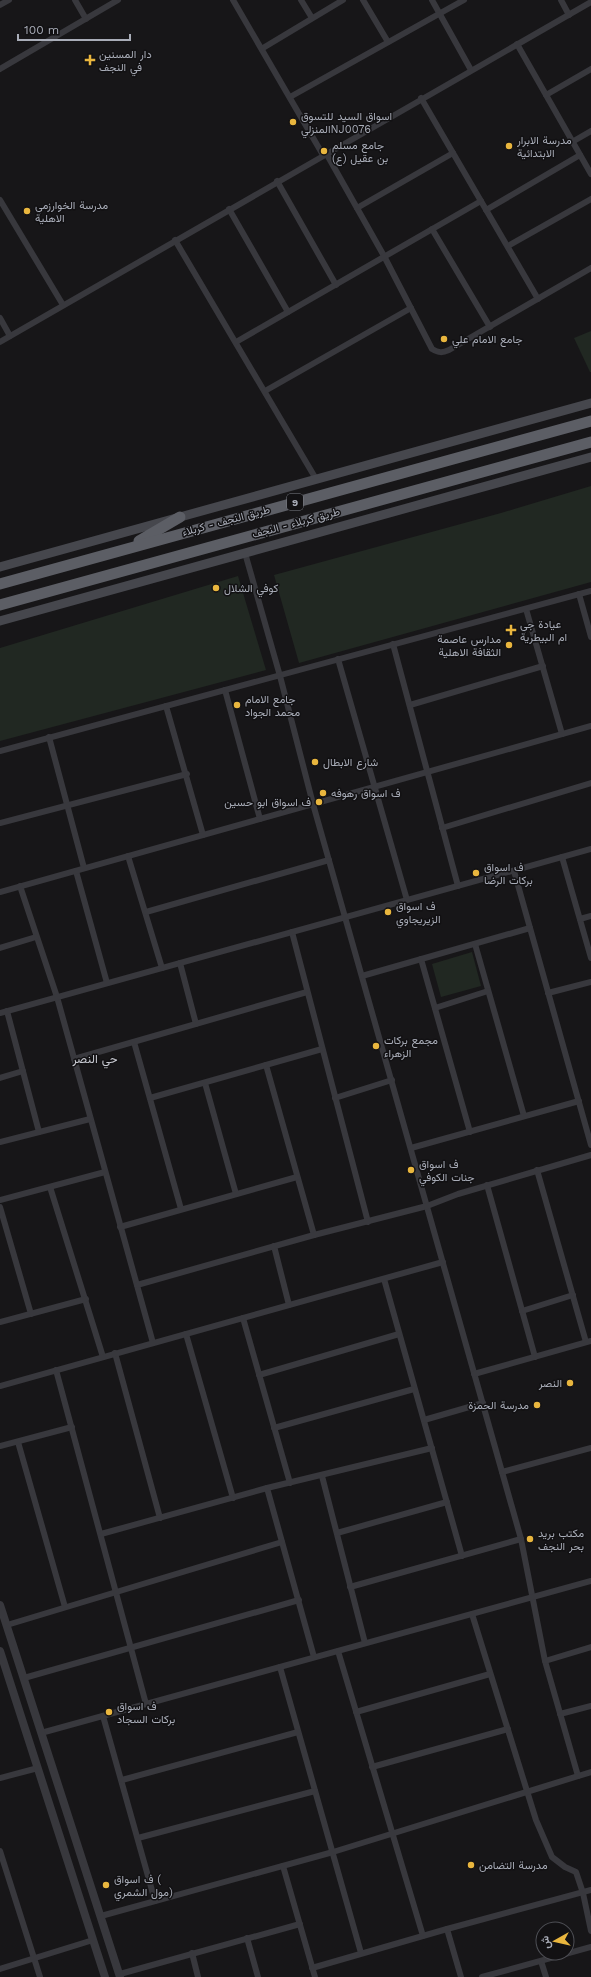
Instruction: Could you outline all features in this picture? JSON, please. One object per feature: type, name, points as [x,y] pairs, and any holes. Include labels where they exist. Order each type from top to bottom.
[{"type":"highway","name":"طريق النجف - کربلاء","points":[[0,584],[591,421]]},
{"type":"highway","name":"طريق کربلاء - النجف","points":[[0,604],[591,442]]},
{"type":"highway","points":[[124,549],[180,517]]},
{"type":"main road","points":[[0,567],[591,403]]},
{"type":"main road","points":[[0,621],[591,457]]},
{"type":"street","points":[[0,5],[9,0]]},
{"type":"street","points":[[75,0],[86,19]]},
{"type":"street","points":[[0,69],[118,0]]},
{"type":"street","points":[[233,0],[357,208],[384,256],[432,349],[443,353],[591,268]]},
{"type":"street","points":[[302,0],[312,18]]},
{"type":"street","points":[[262,48],[343,0]]},
{"type":"street","points":[[363,0],[388,42]]},
{"type":"street","points":[[432,0],[471,70]]},
{"type":"street","points":[[290,97],[464,0]]},
{"type":"street","points":[[561,0],[569,14]]},
{"type":"street","points":[[0,342],[421,98],[591,2]]},
{"type":"street","points":[[517,44],[591,174]]},
{"type":"street","points":[[546,95],[591,69]]},
{"type":"street","points":[[421,98],[538,299]]},
{"type":"street","points":[[572,142],[591,131]]},
{"type":"street","points":[[357,208],[453,153]]},
{"type":"street","points":[[486,210],[580,155]]},
{"type":"street","points":[[277,181],[336,284]]},
{"type":"street","points":[[508,246],[591,199]]},
{"type":"street","points":[[236,342],[481,201]]},
{"type":"street","points":[[1,203],[63,306]]},
{"type":"street","points":[[229,209],[288,312]]},
{"type":"street","points":[[432,229],[490,327]]},
{"type":"street","points":[[175,240],[316,479]]},
{"type":"street","points":[[265,391],[411,308]]},
{"type":"street","points":[[0,318],[10,336]]},
{"type":"street","points":[[245,553],[280,676],[313,804],[521,1539],[545,1661],[578,1776]]},
{"type":"street","points":[[0,751],[591,591]]},
{"type":"street","points":[[579,594],[591,637]]},
{"type":"street","points":[[526,609],[562,734]]},
{"type":"street","points":[[393,644],[458,886]]},
{"type":"street","points":[[338,659],[373,787],[407,900]]},
{"type":"street","points":[[410,705],[543,666]]},
{"type":"street","points":[[225,690],[260,819]]},
{"type":"street","points":[[166,706],[187,774],[203,835]]},
{"type":"street","points":[[0,892],[591,726]]},
{"type":"street","points":[[49,737],[84,868]]},
{"type":"street","points":[[0,823],[187,774]]},
{"type":"street","points":[[442,828],[591,783]]},
{"type":"street","points":[[0,1013],[514,871],[591,848]]},
{"type":"street","points":[[128,856],[162,968]]},
{"type":"street","points":[[562,857],[591,958]]},
{"type":"street","points":[[146,912],[330,860]]},
{"type":"street","points":[[76,871],[108,983]]},
{"type":"street","points":[[514,871],[591,1145]]},
{"type":"street","points":[[20,886],[56,997],[153,1343]]},
{"type":"street","points":[[580,919],[591,916]]},
{"type":"street","points":[[362,976],[530,928]]},
{"type":"street","points":[[292,932],[368,1222]]},
{"type":"street","points":[[0,948],[36,937]]},
{"type":"street","points":[[475,944],[524,1116]]},
{"type":"street","points":[[421,959],[470,1132]]},
{"type":"street","points":[[180,963],[196,1024]]},
{"type":"street","points":[[548,993],[591,982]]},
{"type":"street","points":[[435,1008],[488,990]]},
{"type":"street","points":[[74,1059],[307,992]]},
{"type":"street","points":[[7,1011],[39,1132]]},
{"type":"street","points":[[134,1042],[181,1209]]},
{"type":"street","points":[[150,1098],[205,1084],[322,1049]]},
{"type":"street","points":[[266,1066],[314,1235]]},
{"type":"street","points":[[0,1078],[23,1071]]},
{"type":"street","points":[[335,1098],[392,1080]]},
{"type":"street","points":[[205,1084],[236,1194]]},
{"type":"street","points":[[411,1148],[579,1101]]},
{"type":"street","points":[[0,1142],[90,1118]]},
{"type":"street","points":[[137,1285],[314,1235],[427,1206],[458,1194],[591,1155]]},
{"type":"street","points":[[474,1374],[588,1341],[572,1295],[537,1170]]},
{"type":"street","points":[[0,1200],[105,1172]]},
{"type":"street","points":[[120,1227],[297,1177]]},
{"type":"street","points":[[487,1185],[535,1357]]},
{"type":"street","points":[[50,1187],[103,1357]]},
{"type":"street","points":[[0,1207],[31,1314]]},
{"type":"street","points":[[274,1246],[290,1305]]},
{"type":"street","points":[[0,1386],[443,1262]]},
{"type":"street","points":[[384,1279],[462,1556]]},
{"type":"street","points":[[522,1311],[572,1295]]},
{"type":"street","points":[[0,1322],[86,1300]]},
{"type":"street","points":[[243,1318],[290,1483]]},
{"type":"street","points":[[186,1334],[233,1498]]},
{"type":"street","points":[[259,1375],[399,1334]]},
{"type":"street","points":[[116,1353],[160,1518]]},
{"type":"street","points":[[56,1370],[146,1704]]},
{"type":"street","points":[[274,1428],[414,1389]]},
{"type":"street","points":[[424,1420],[483,1403]]},
{"type":"street","points":[[0,1446],[72,1427]]},
{"type":"street","points":[[18,1442],[65,1607]]},
{"type":"street","points":[[100,1534],[267,1488],[322,1476],[432,1448]]},
{"type":"street","points":[[502,1472],[591,1448]]},
{"type":"street","points":[[322,1476],[365,1643]]},
{"type":"street","points":[[267,1488],[314,1658]]},
{"type":"street","points":[[337,1533],[447,1502]]},
{"type":"street","points":[[350,1587],[521,1539]]},
{"type":"street","points":[[6,1625],[282,1542]]},
{"type":"street","points":[[41,1733],[591,1581]]},
{"type":"street","points":[[24,1678],[299,1600]]},
{"type":"street","points":[[0,1605],[120,1976],[192,1953],[300,1924]]},
{"type":"street","points":[[472,1614],[536,1820],[552,1857],[565,1867],[576,1872],[583,1893],[591,1931]]},
{"type":"street","points":[[545,1661],[591,1647]]},
{"type":"street","points":[[0,1650],[4,1675],[38,1768],[105,1977]]},
{"type":"street","points":[[338,1651],[423,1936]]},
{"type":"street","points":[[280,1667],[361,1953]]},
{"type":"street","points":[[356,1712],[490,1674]]},
{"type":"street","points":[[560,1714],[591,1706]]},
{"type":"street","points":[[104,1716],[155,1902]]},
{"type":"street","points":[[372,1767],[508,1729]]},
{"type":"street","points":[[122,1780],[298,1732]]},
{"type":"street","points":[[0,1778],[38,1768]]},
{"type":"street","points":[[101,1916],[333,1852],[591,1772]]},
{"type":"street","points":[[138,1838],[315,1790]]},
{"type":"street","points":[[0,1851],[40,1977]]},
{"type":"street","points":[[283,1866],[314,1977]]},
{"type":"street","points":[[312,1968],[361,1953],[591,1890]]},
{"type":"street","points":[[447,1929],[461,1977]]},
{"type":"street","points":[[247,1938],[258,1977]]},
{"type":"street","points":[[0,1969],[93,1940]]},
{"type":"street","points":[[575,1951],[591,1947]]},
{"type":"street","points":[[192,1953],[198,1977]]},
{"type":"street","points":[[482,1977],[541,1961],[546,1977]]},
{"type":"shaded area","points":[[591,331],[591,372],[590,372],[574,338]]},
{"type":"shaded area","points":[[591,486],[591,582],[299,663],[274,575],[501,513]]},
{"type":"shaded area","points":[[238,576],[266,670],[0,741],[0,648]]},
{"type":"shaded area","points":[[472,952],[481,986],[441,997],[432,964]]},
{"type":"place","name":"دار المسنين في النجف","points":[[90,60]]},
{"type":"place","name":"اسواق السيد للتسوق المنزليNJ0076","points":[[293,122]]},
{"type":"place","name":"مدرسة الابرار الابتدائية","points":[[509,146]]},
{"type":"place","name":"جامع مسلم بن عقيل (ع)","points":[[324,151]]},
{"type":"place","name":"مدرسة الخوارزمي الاهلية","points":[[27,211]]},
{"type":"place","name":"جامع الامام علي","points":[[444,339]]},
{"type":"place","name":"كوفي الشلال","points":[[216,588]]},
{"type":"place","name":"عيادة جي ام البيطرية","points":[[511,630]]},
{"type":"place","name":"مدارس عاصمة الثقافة الاهلية","points":[[509,645]]},
{"type":"place","name":"جامع الامام محمد الجواد","points":[[237,705]]},
{"type":"place","name":"شارع الابطال","points":[[315,762]]},
{"type":"place","name":"ف اسواق رهوفه","points":[[323,793]]},
{"type":"place","name":"ف اسواق ابو حسين","points":[[319,802]]},
{"type":"place","name":"ف اسواق بركات الرضا","points":[[476,873]]},
{"type":"place","name":"ف اسواق الزيريجاوي","points":[[388,912]]},
{"type":"place","name":"مجمع بركات الزهراء","points":[[376,1046]]},
{"type":"place","name":"ف اسواق جنات الكوفي","points":[[411,1170]]},
{"type":"place","name":"النصر","points":[[570,1383]]},
{"type":"place","name":"مدرسة الحمزة","points":[[537,1405]]},
{"type":"place","name":"مكتب بريد بحر النجف","points":[[530,1539]]},
{"type":"place","name":"ف اسواق بركات السجاد","points":[[109,1712]]},
{"type":"place","name":"مدرسة التضامن","points":[[471,1865]]},
{"type":"place","name":"ف اسواق ( مول الشمري)","points":[[106,1885]]},
{"type":"district","name":"حي النصر","points":[[95,1059]]}]
